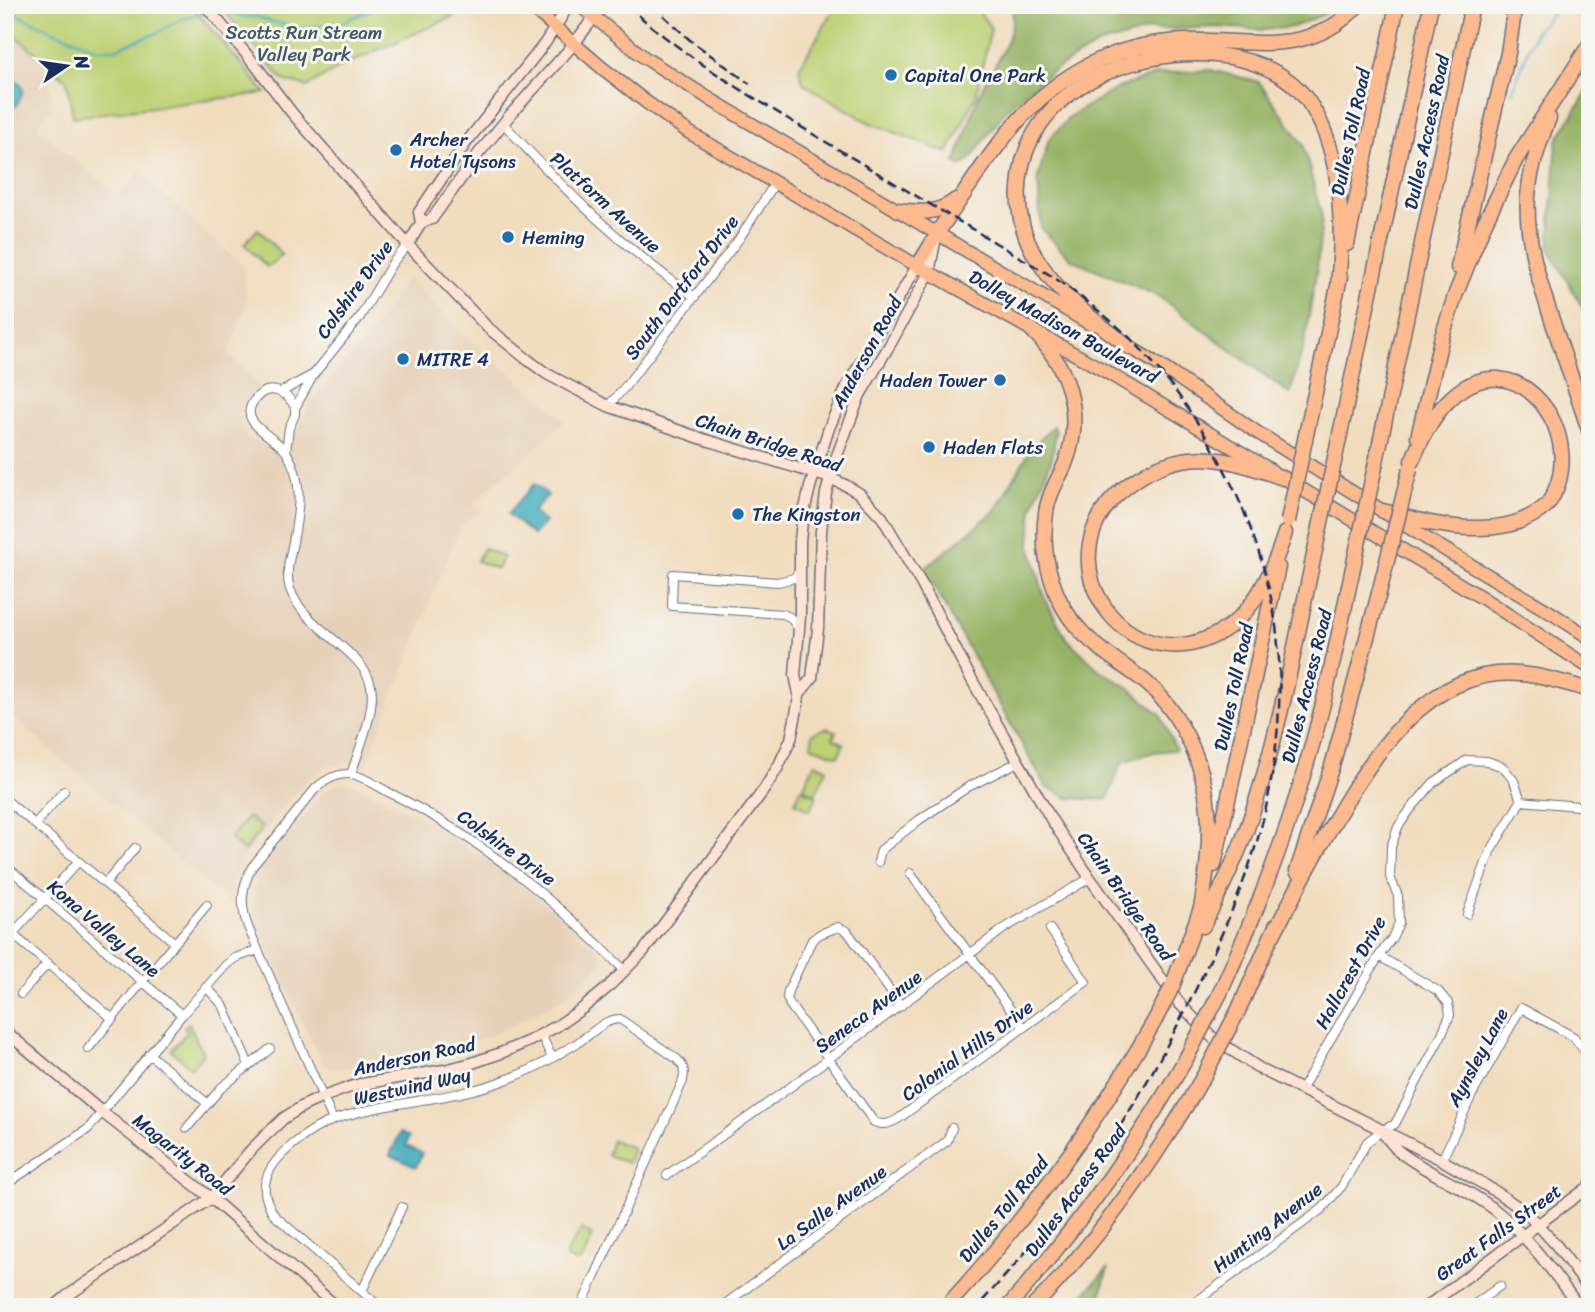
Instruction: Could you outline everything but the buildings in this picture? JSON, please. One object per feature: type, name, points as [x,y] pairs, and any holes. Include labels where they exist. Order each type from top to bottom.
[{"type":"highway","points":[[937,233],[1012,125],[1041,96],[1103,58],[1160,42],[1277,43],[1305,39],[1337,24],[1358,5]]},
{"type":"highway","name":"Dulles Toll Road","points":[[1188,953],[1220,843],[1396,5]]},
{"type":"highway","name":"Dulles Access Road","points":[[1172,987],[1224,883],[1244,836],[1274,739],[1431,5]]},
{"type":"highway","name":"Dulles Access Road","points":[[1008,1307],[1054,1254],[1106,1185],[1162,1100],[1220,993],[1267,884],[1302,780],[1320,715],[1472,5]]},
{"type":"highway","points":[[1273,935],[1323,798],[1378,597],[1508,53],[1515,5]]},
{"type":"highway","points":[[1441,340],[1469,258],[1499,193],[1529,138],[1590,44]]},
{"type":"highway","points":[[1131,348],[1070,300],[1039,262],[1024,232],[1018,197],[1025,154],[1033,135],[1047,114],[1084,83],[1127,64],[1170,55],[1223,56],[1264,67],[1297,89],[1317,117],[1328,142],[1335,169],[1340,216],[1338,286]]},
{"type":"highway","points":[[1572,72],[1551,112],[1535,160],[1528,195],[1528,232],[1538,278],[1590,433]]},
{"type":"highway","points":[[898,210],[920,213],[939,210],[949,206],[968,190]]},
{"type":"highway","points":[[1031,329],[1059,364],[1073,409],[1072,443],[1052,490],[1046,512],[1046,559],[1052,583],[1073,623],[1089,641],[1155,690],[1168,705],[1190,741],[1206,785],[1209,805],[1209,847],[1200,914]]},
{"type":"highway","points":[[1383,511],[1459,528],[1514,523],[1541,510],[1561,490],[1571,466],[1572,439],[1562,415],[1545,395],[1523,383],[1495,379],[1482,381],[1469,386],[1448,401],[1430,424],[1411,465]]},
{"type":"highway","points":[[1283,478],[1213,457],[1175,461],[1139,477],[1123,488],[1101,514],[1089,546],[1090,579],[1100,602],[1121,626],[1153,642],[1189,644],[1225,630],[1244,612],[1263,586],[1287,527]]},
{"type":"highway","points":[[1033,1307],[1083,1253],[1158,1152],[1206,1072],[1309,865],[1360,779],[1392,737],[1432,700],[1477,678],[1496,674],[1534,675],[1590,690]]},
{"type":"highway","name":"Dulles Toll Road","points":[[946,1307],[999,1248],[1055,1177],[1117,1084],[1172,987]]},
{"type":"main road","name":"Dolley Madison Boulevard","points":[[529,5],[646,102],[690,132],[916,266],[1186,418],[1484,599],[1590,668]]},
{"type":"main road","name":"Dolley Madison Boulevard","points":[[579,5],[645,58],[691,87],[1159,365],[1255,431],[1590,638]]},
{"type":"main road","points":[[916,266],[937,233]]},
{"type":"street","name":"Chain Bridge Road","points":[[205,5],[292,113],[408,245],[461,302],[510,347],[547,374],[608,407],[830,478],[859,493],[882,517],[921,583],[968,673],[1051,819],[1179,1003],[1195,1021],[1213,1038],[1249,1063],[1442,1160],[1495,1191],[1524,1211],[1538,1225],[1590,1290]]},
{"type":"street","name":"Colshire Drive","points":[[421,223],[419,212],[467,143],[555,28],[569,5]]},
{"type":"street","name":"Colshire Drive","points":[[286,451],[295,408],[313,374],[352,326],[421,223],[432,219],[472,162],[603,5]]},
{"type":"street","name":"Platform Avenue","points":[[503,124],[597,219],[695,297]]},
{"type":"street","name":"South Dartford Drive","points":[[608,407],[739,239],[775,183]]},
{"type":"street","name":"Anderson Road","points":[[799,694],[812,678],[816,653],[821,531],[830,478],[859,396],[929,273],[937,233]]},
{"type":"street","name":"Anderson Road","points":[[54,1307],[211,1198],[251,1150],[284,1118],[323,1097],[367,1082],[444,1070],[501,1053],[541,1034],[583,1008],[643,952],[764,791],[791,739],[799,694],[796,675],[802,521],[829,428],[847,386],[916,266]]},
{"type":"street","name":"Colshire Drive","points":[[313,374],[281,391],[261,393],[252,403],[251,417],[257,429],[286,451],[297,477],[299,507],[288,572],[291,592],[307,616],[356,660],[365,671],[371,687],[369,715],[351,774],[416,806],[494,856],[565,912],[625,971]]},
{"type":"street","points":[[281,391],[292,401],[295,408]]},
{"type":"street","points":[[267,435],[279,435],[289,428]]},
{"type":"street","points":[[799,629],[790,617],[783,614],[671,606],[673,574],[778,582],[791,579],[800,570]]},
{"type":"street","name":"Hallcrest Drive","points":[[1301,1090],[1399,923],[1398,896],[1390,877],[1391,847],[1398,827],[1410,810],[1433,783],[1467,760],[1487,761],[1503,767],[1514,781],[1521,802]]},
{"type":"street","points":[[878,862],[881,850],[928,813],[968,787],[1018,762]]},
{"type":"street","points":[[333,1120],[258,950],[244,916],[242,903],[246,878],[252,867],[316,788],[335,776],[351,774]]},
{"type":"street","points":[[35,824],[64,791]]},
{"type":"street","points":[[5,799],[175,943]]},
{"type":"street","points":[[1467,914],[1490,852],[1521,802],[1590,807]]},
{"type":"street","points":[[1590,819],[1587,856],[1590,865]]},
{"type":"street","points":[[105,884],[135,848]]},
{"type":"street","points":[[5,942],[78,862]]},
{"type":"street","name":"Kona Valley Lane","points":[[5,865],[182,1015]]},
{"type":"street","points":[[910,873],[1024,1028]]},
{"type":"street","name":"Seneca Avenue","points":[[667,1175],[1018,919],[1090,878]]},
{"type":"street","points":[[88,1049],[207,905]]},
{"type":"street","name":"Colonial Hills Drive","points":[[901,1006],[846,930],[838,927],[812,940],[788,991],[790,1005],[874,1122],[881,1125],[890,1124],[1086,982],[1049,929]]},
{"type":"street","points":[[5,928],[113,1019]]},
{"type":"street","points":[[5,1185],[88,1129],[226,964],[258,950]]},
{"type":"street","name":"Hunting Avenue","points":[[1189,1307],[1322,1209],[1342,1186],[1367,1142],[1395,1124],[1450,1015],[1448,1003],[1438,991],[1379,956]]},
{"type":"street","points":[[21,995],[48,963]]},
{"type":"street","points":[[206,987],[223,1005],[250,1065]]},
{"type":"street","name":"Aynsley Lane","points":[[1442,1160],[1472,1096],[1521,1008],[1574,1037],[1590,1058]]},
{"type":"street","name":"Westwind Way","points":[[380,1307],[274,1216],[265,1200],[265,1182],[271,1166],[307,1134],[333,1120],[372,1108],[470,1091],[508,1079],[552,1058],[606,1022],[620,1018],[677,1059],[685,1072],[581,1307]]},
{"type":"street","name":"Magarity Road","points":[[5,1031],[211,1198],[337,1307]]},
{"type":"street","points":[[541,1034],[552,1058]]},
{"type":"street","points":[[187,1128],[221,1088],[270,1049]]},
{"type":"street","points":[[149,1055],[208,1104]]},
{"type":"street","name":"La Salle Avenue","points":[[721,1307],[947,1141],[952,1128]]},
{"type":"street","name":"Chain Bridge Road","points":[[1381,1131],[1399,1152],[1494,1209],[1544,1260],[1579,1307]]},
{"type":"street","name":"Great Falls Street","points":[[1426,1307],[1590,1186]]},
{"type":"street","points":[[362,1291],[402,1207]]},
{"type":"street","points":[[1471,1307],[1500,1286]]},
{"type":"shaded area","points":[[5,24],[37,42],[53,99],[50,110],[37,127],[118,196],[139,172],[244,268],[247,303],[228,355],[260,387],[244,401],[238,420],[246,436],[255,442],[274,444],[297,432],[311,401],[373,330],[408,277],[458,330],[565,419],[553,433],[473,502],[482,510],[459,529],[366,765],[345,762],[328,766],[303,783],[242,859],[233,880],[231,904],[5,711]]},
{"type":"shaded area","points":[[351,783],[418,816],[487,859],[554,911],[598,951],[602,960],[600,966],[553,1004],[489,1036],[433,1053],[332,1070],[321,1062],[255,920],[253,893],[262,867],[324,792],[336,785]]},
{"type":"green space","name":"Scotts Run Stream Valley Park","points":[[5,5],[191,5],[266,93],[73,117],[67,81],[5,26]]},
{"type":"green space","name":"Scotts Run Stream Valley Park","points":[[219,5],[462,5],[452,17],[342,66],[307,87],[283,80]]},
{"type":"green space","name":"Capital One Park","points":[[837,5],[974,5],[991,28],[976,95],[948,153],[868,122],[803,83],[799,68]]},
{"type":"green space","points":[[1012,5],[1334,5],[1323,15],[1293,27],[1264,30],[1217,27],[1149,30],[1097,45],[1050,73],[1007,108],[969,161],[961,166],[955,162],[979,95],[1007,41],[1013,17]]},
{"type":"green space","points":[[1211,70],[1259,82],[1303,144],[1322,217],[1317,268],[1304,345],[1290,394],[1158,296],[1071,259],[1041,229],[1038,178],[1049,139],[1072,115],[1118,88],[1158,74]]},
{"type":"green space","points":[[1590,87],[1590,288],[1587,315],[1549,249],[1557,140]]},
{"type":"green space","points":[[258,229],[282,255],[267,267],[244,244]]},
{"type":"green space","points":[[1053,426],[1056,431],[1052,458],[1032,509],[1030,545],[1045,599],[1066,638],[1098,669],[1131,689],[1160,714],[1176,750],[1154,752],[1122,762],[1107,800],[1069,798],[1046,787],[924,569],[994,512],[1032,447]]},
{"type":"green space","points":[[483,548],[503,557],[497,569],[477,561]]},
{"type":"green space","points":[[826,728],[836,731],[833,738],[844,744],[838,756],[811,746],[813,733]]},
{"type":"green space","points":[[815,763],[827,769],[815,794],[803,788]]},
{"type":"green space","points":[[801,789],[817,796],[810,810],[795,802]]},
{"type":"green space","points":[[248,817],[262,828],[244,851],[230,839]]},
{"type":"green space","points":[[189,1023],[203,1054],[191,1068],[171,1050],[188,1031],[184,1027]]},
{"type":"green space","points":[[612,1140],[633,1148],[628,1163],[607,1155]]},
{"type":"green space","points":[[582,1229],[593,1236],[581,1261],[575,1262],[567,1258],[566,1253]]},
{"type":"green space","points":[[1108,1268],[1099,1300],[1102,1307],[1072,1307]]},
{"type":"water","points":[[5,74],[20,83],[23,91],[18,103],[5,116]]},
{"type":"water","points":[[534,484],[548,495],[533,512],[545,522],[533,535],[508,514]]},
{"type":"water","points":[[400,1133],[409,1137],[406,1146],[422,1153],[416,1167],[390,1155]]},
{"type":"waterway","points":[[213,9],[224,6],[244,17],[257,17],[304,29],[343,22],[381,5]]},
{"type":"waterway","points":[[1512,92],[1535,32],[1559,5]]},
{"type":"waterway","points":[[5,9],[99,49],[115,49],[157,33],[181,19],[206,11]]},
{"type":"railway","points":[[627,5],[667,39],[710,69],[1055,278],[1125,333],[1160,372],[1207,438],[1243,511],[1269,587],[1278,647],[1277,731],[1263,820],[1237,899],[1191,999],[1126,1117],[1057,1213],[977,1307]]},
{"type":"railway","points":[[652,5],[690,40],[750,84]]},
{"type":"place","name":"Capital One Park","points":[[891,75]]},
{"type":"place","name":"Archer Hotel Tysons","points":[[396,150]]},
{"type":"place","name":"Heming","points":[[508,237]]},
{"type":"place","name":"MITRE 4","points":[[403,359]]},
{"type":"place","name":"Haden Tower","points":[[1000,380]]},
{"type":"place","name":"Haden Flats","points":[[929,447]]},
{"type":"place","name":"The Kingston","points":[[738,514]]}]
